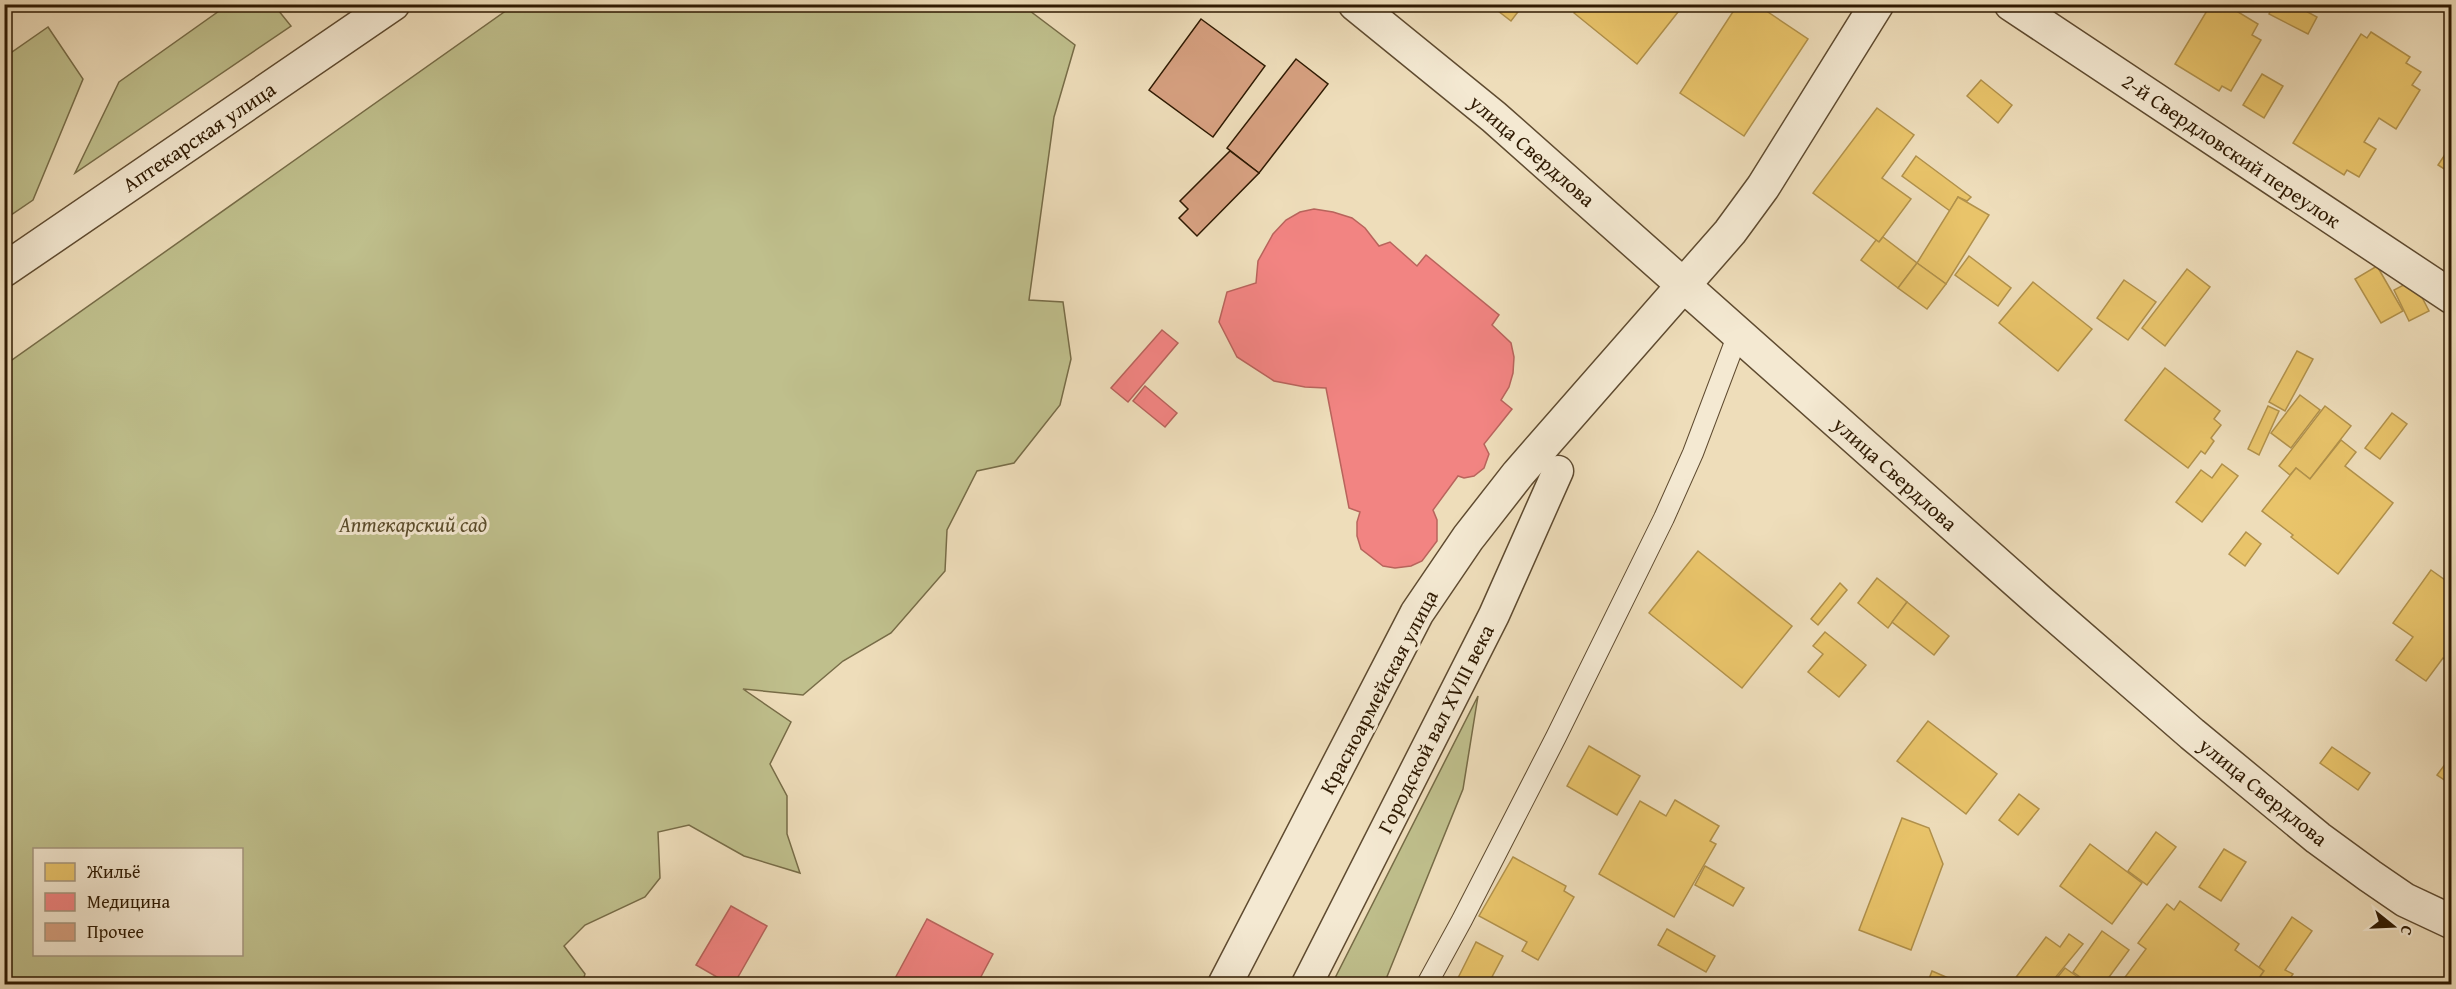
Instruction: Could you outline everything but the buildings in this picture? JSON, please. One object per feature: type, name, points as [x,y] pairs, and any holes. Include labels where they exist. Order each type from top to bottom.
[{"type":"street","name":"Аптекарская улица","points":[[4,270],[393,4]]},
{"type":"street","name":"улица Свердлова","points":[[1355,4],[1494,117],[2192,734],[2318,838],[2370,876],[2405,900],[2451,922]]},
{"type":"street","points":[[1683,286],[1730,232],[1763,187],[1877,4]]},
{"type":"street","name":"2-й Свердловский переулок","points":[[2011,4],[2451,297]]},
{"type":"street","name":"Красноармейская улица","points":[[1225,984],[1417,613],[1468,538],[1518,474],[1683,286]]},
{"type":"street","name":"Городской вал XVIII века","points":[[1307,984],[1494,615],[1558,471]]},
{"type":"lane","points":[[1426,984],[1462,920],[1556,737],[1664,518],[1693,453],[1737,334]]},
{"type":"green space","points":[[229,4],[274,5],[291,26],[75,173],[119,82]]},
{"type":"green space","name":"Аптекарский сад","points":[[514,5],[1022,5],[1075,45],[1054,117],[1029,300],[1063,302],[1071,359],[1060,405],[1014,463],[977,471],[947,530],[945,571],[891,633],[843,661],[803,695],[743,689],[791,722],[770,764],[787,796],[787,834],[800,873],[744,856],[689,825],[658,832],[660,878],[645,897],[585,925],[564,946],[585,974],[582,984],[5,984],[5,365]]},
{"type":"green space","points":[[48,27],[83,79],[33,200],[5,219],[5,57]]},
{"type":"green space","points":[[1478,696],[1463,789],[1384,984],[1332,984]]}]
